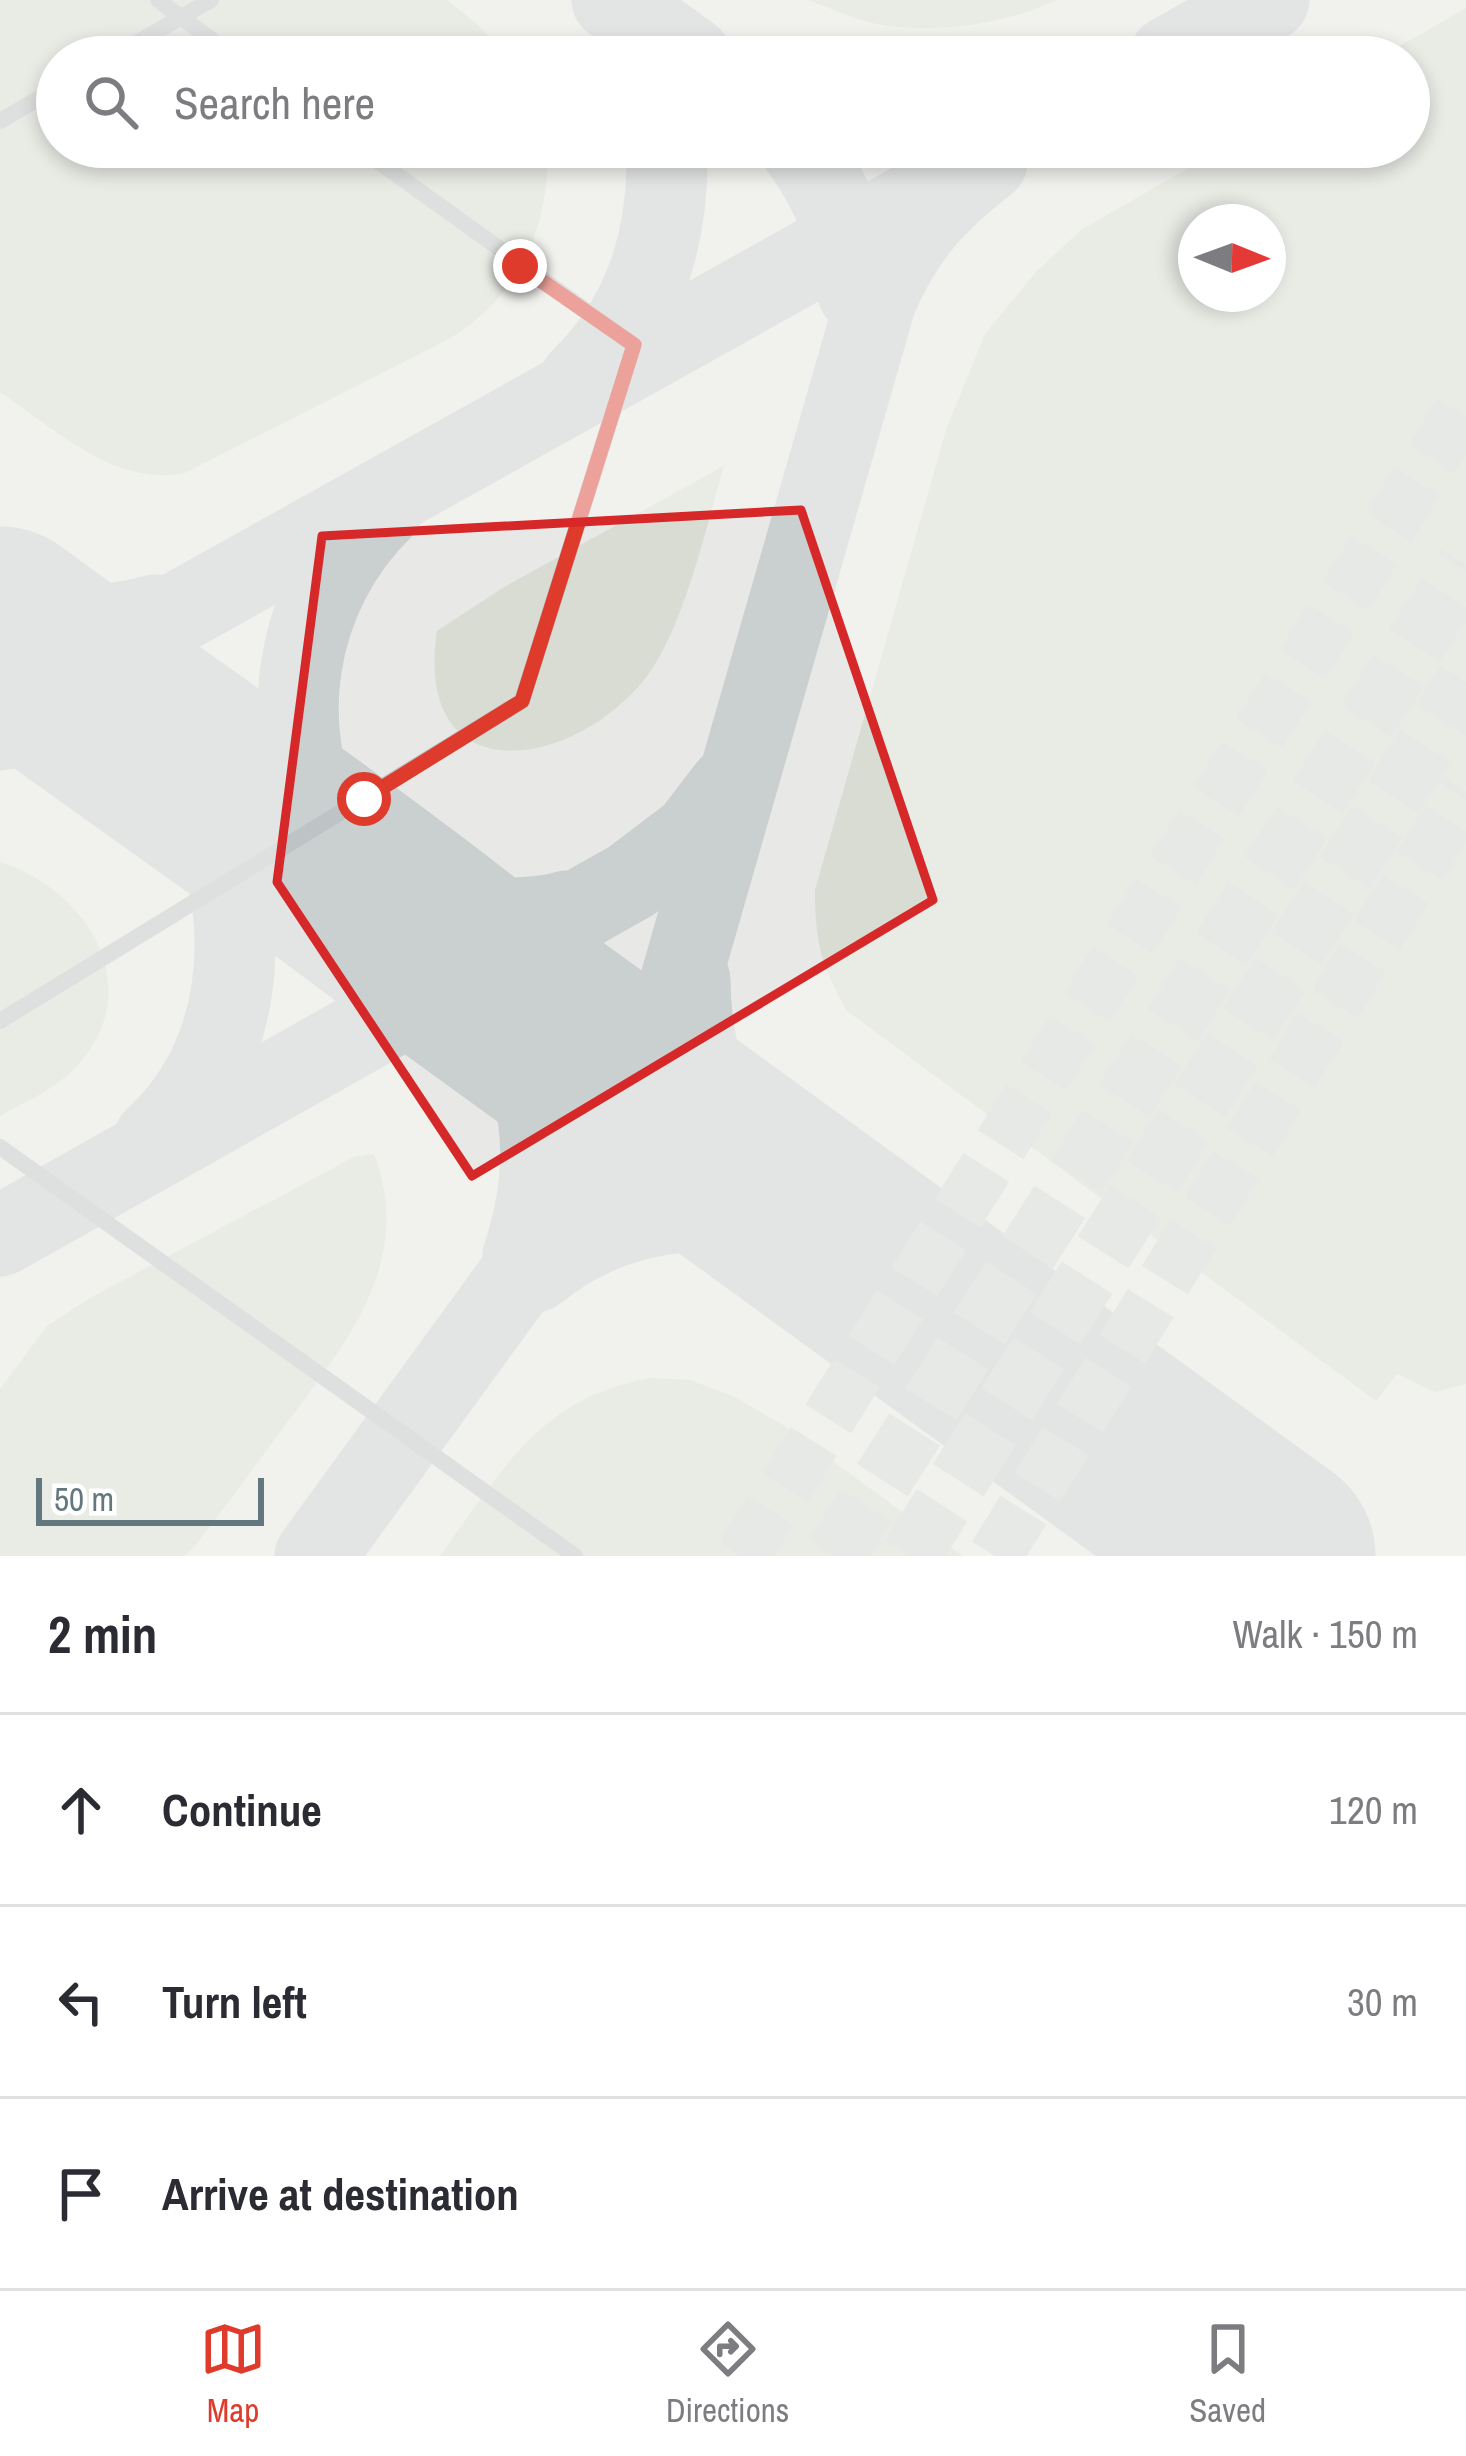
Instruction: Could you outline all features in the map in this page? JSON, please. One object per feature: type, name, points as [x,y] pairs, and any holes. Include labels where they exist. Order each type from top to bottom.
[{"type":"lane","points":[[158,0],[207,36]]},
{"type":"lane","points":[[148,36],[211,0]]},
{"type":"lane","points":[[0,121],[36,100]]},
{"type":"lane","points":[[0,1022],[522,701],[634,345],[387,168]]},
{"type":"lane","points":[[0,1147],[575,1556]]},
{"type":"highlighted area","points":[[801,510],[933,900],[472,1176],[277,882],[322,536]]},
{"type":"shaded area","points":[[0,0],[1466,0],[1466,1556],[0,1556]]},
{"type":"shaded area","points":[[0,0],[447,0],[488,36],[36,36],[36,168],[547,168],[547,177],[525,258],[511,282],[472,323],[185,473],[134,472],[110,463],[86,452],[0,392]]},
{"type":"shaded area","points":[[808,0],[1056,0],[996,20],[910,28],[858,19]]},
{"type":"shaded area","points":[[1466,8],[1466,1384],[1435,1392],[1397,1374],[1376,1401],[847,1011],[831,980],[821,953],[815,890],[946,430],[985,334],[1036,272],[1081,230],[1189,168],[1430,168],[1430,36],[1417,36]]},
{"type":"shaded area","points":[[724,466],[692,578],[670,635],[644,680],[613,711],[577,734],[539,747],[503,750],[472,742],[449,720],[436,683],[437,631],[504,587]]},
{"type":"shaded area","points":[[0,862],[59,894],[81,918],[98,944],[107,973],[108,1004],[98,1035],[78,1065],[51,1087],[0,1116]]},
{"type":"shaded area","points":[[374,1154],[384,1193],[386,1229],[369,1296],[333,1359],[195,1546],[184,1556],[0,1556],[0,1389],[47,1326],[90,1298],[354,1157]]},
{"type":"shaded area","points":[[652,1378],[690,1380],[733,1396],[783,1425],[963,1556],[440,1556],[505,1467],[552,1420],[613,1387]]},
{"type":"taxiway","points":[[612,0],[662,36]]},
{"type":"taxiway","points":[[1206,36],[1269,0]]},
{"type":"taxiway","points":[[580,380],[622,330],[649,273],[664,212],[667,168]]},
{"type":"taxiway","points":[[814,168],[839,216],[858,293]]},
{"type":"taxiway","points":[[315,1556],[646,1101],[876,300],[922,223],[980,168]]},
{"type":"taxiway","points":[[0,712],[937,189]]},
{"type":"taxiway","points":[[383,508],[353,542],[329,580],[302,665],[298,709],[302,754],[313,797],[332,839],[363,887],[392,907],[469,918],[566,911]]},
{"type":"taxiway","points":[[0,613],[78,625],[155,615]]},
{"type":"taxiway","points":[[0,730],[88,728],[153,745],[183,770],[212,826],[233,908],[231,992],[222,1033],[206,1072],[183,1108],[154,1139]]},
{"type":"taxiway","points":[[0,1236],[631,881],[693,834],[729,787]]},
{"type":"taxiway","points":[[469,973],[521,1054],[537,1111],[540,1168],[523,1256]]},
{"type":"taxiway","points":[[690,980],[696,1042],[714,1099],[742,1152],[782,1200]]},
{"type":"taxiway","points":[[481,1023],[526,1030],[593,1062]]},
{"type":"taxiway","points":[[535,1272],[605,1230],[682,1212],[761,1216],[839,1241]]},
{"type":"taxiway","points":[[1259,1546],[1278,1556]]},
{"type":"runway","points":[[0,630],[1272,1556]]},
{"type":"tunnel","points":[[742,1556],[1466,404]]},
{"type":"tunnel","points":[[834,1556],[1466,565]]},
{"type":"tunnel","points":[[910,1556],[1466,682]]},
{"type":"tunnel","points":[[995,1556],[1466,791]]},
{"type":"route","points":[[364,799],[522,701],[634,345],[520,266]]}]
